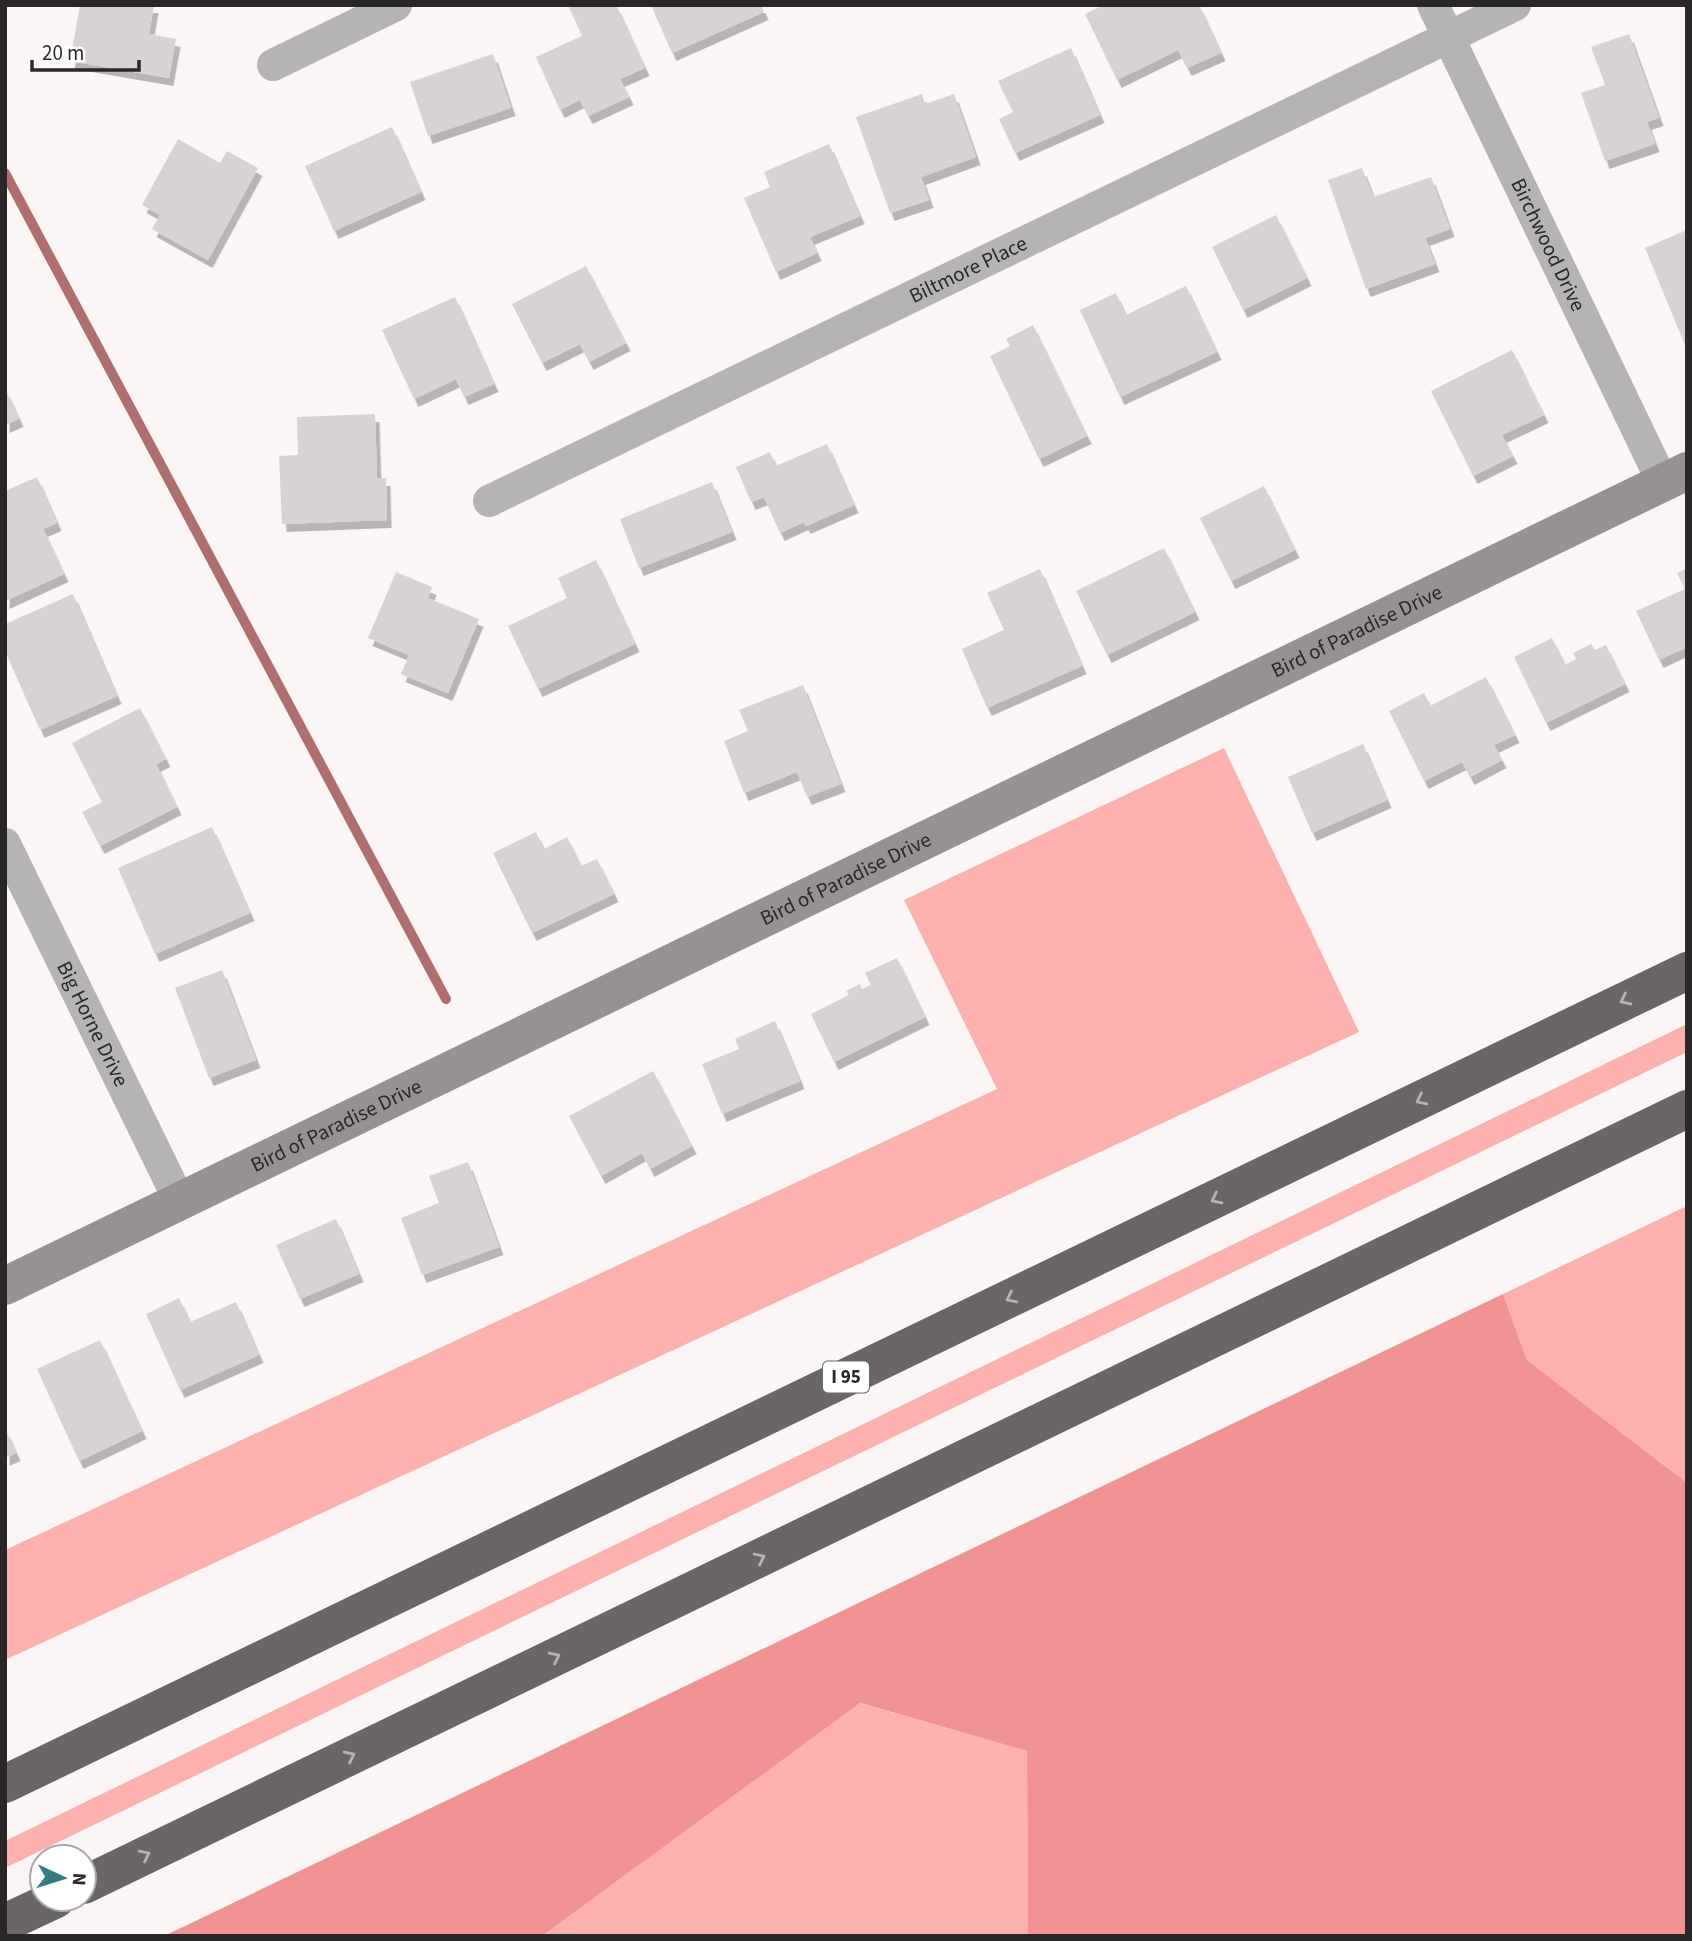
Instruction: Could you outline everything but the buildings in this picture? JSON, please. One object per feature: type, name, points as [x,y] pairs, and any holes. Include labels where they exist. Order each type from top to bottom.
[{"type":"highway","name":"I 95","points":[[5,1784],[1687,971]]},
{"type":"highway","points":[[98,1878],[1687,1109]]},
{"type":"highway","points":[[5,1923],[28,1912]]},
{"type":"street","points":[[273,65],[396,5]]},
{"type":"street","name":"Birchwood Drive","points":[[1433,5],[1675,477]]},
{"type":"street","name":"Biltmore Place","points":[[489,501],[1515,5]]},
{"type":"street","name":"Bird of Paradise Drive","points":[[5,1286],[1675,477]]},
{"type":"street","name":"Big Horne Drive","points":[[5,844],[180,1202]]},
{"type":"shaded area","points":[[1224,748],[1359,1032],[5,1660],[5,1550],[997,1089],[904,900]]},
{"type":"shaded area","points":[[1687,1024],[1687,1052],[57,1843],[28,1843],[28,1857],[5,1868],[5,1841]]},
{"type":"shaded area","points":[[1687,1206],[1687,1483],[1527,1360],[1503,1294]]},
{"type":"shaded area","points":[[1503,1294],[1527,1360],[1687,1483],[1687,1936],[1028,1936],[1027,1751],[860,1703],[542,1936],[164,1936]]},
{"type":"shaded area","points":[[859,1703],[1027,1751],[1028,1936],[542,1936]]},
{"type":"waterway","points":[[5,173],[446,999]]}]
